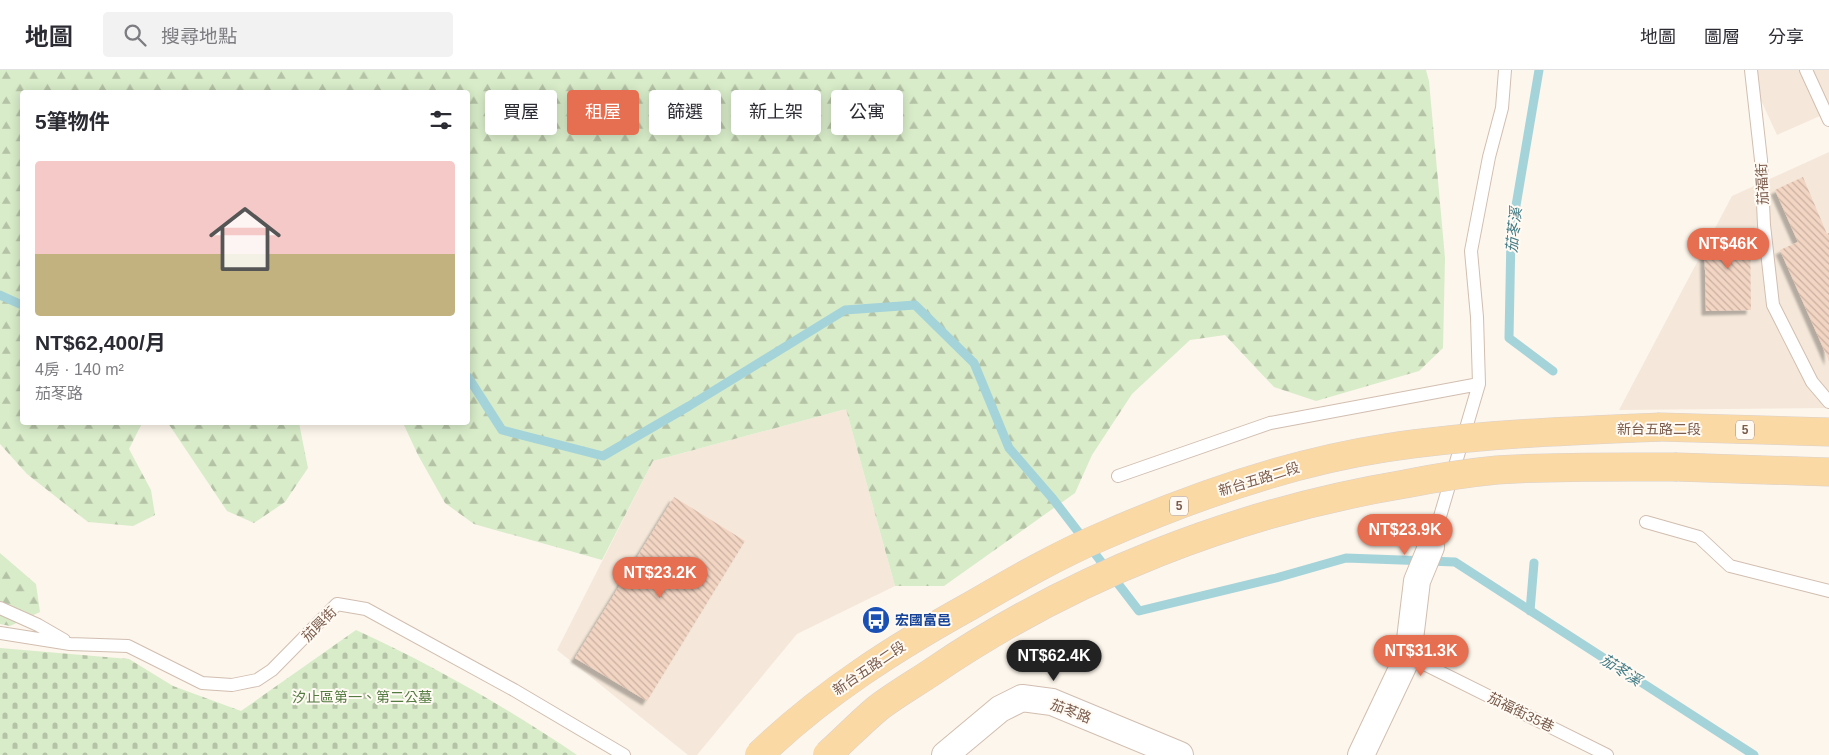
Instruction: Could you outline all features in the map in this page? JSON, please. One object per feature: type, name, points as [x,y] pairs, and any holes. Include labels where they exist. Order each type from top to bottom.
[{"type":"main road","name":"新台五路二段","points":[[759,755],[826,697],[874,664],[929,629],[1014,581],[1101,536],[1170,508],[1250,481],[1307,464],[1383,448],[1504,434],[1660,427],[1829,432]]},
{"type":"main road","points":[[827,755],[879,708],[954,657],[1018,618],[1104,575],[1222,529],[1298,506],[1354,492],[1450,476],[1505,470],[1563,467],[1668,467],[1829,472]]},
{"type":"street","points":[[1361,755],[1408,656],[1417,581],[1431,547]]},
{"type":"street","name":"茄苳路","points":[[944,755],[1000,709],[1022,698],[1052,702],[1180,755]]},
{"type":"lane","points":[[1431,547],[1479,384],[1477,317],[1470,251],[1489,157],[1502,108],[1505,70]]},
{"type":"lane","name":"茄福街","points":[[1751,70],[1761,160],[1764,225],[1773,305],[1812,382],[1829,402]]},
{"type":"lane","points":[[1806,70],[1829,120]]},
{"type":"lane","points":[[1118,476],[1270,422],[1479,384]]},
{"type":"lane","points":[[1646,522],[1699,537],[1730,566],[1829,590]]},
{"type":"lane","name":"茄興街","points":[[0,633],[70,644],[128,646],[202,683],[232,685],[256,680],[272,670],[337,604],[366,609],[514,690],[624,755]]},
{"type":"lane","points":[[0,608],[38,625],[70,644]]},
{"type":"lane","name":"茄福街35巷","points":[[1408,656],[1607,755]]},
{"type":"shaded area","points":[[1747,70],[1829,70],[1829,112],[1777,135]]},
{"type":"shaded area","points":[[1829,152],[1829,408],[1619,410],[1732,196]]},
{"type":"shaded area","points":[[846,409],[895,586],[797,634],[697,755],[688,755],[557,650],[653,461]]},
{"type":"green space","points":[[0,70],[1426,70],[1429,81],[1445,258],[1443,348],[1419,371],[1316,401],[1274,387],[1225,335],[1190,340],[1132,394],[1092,455],[1075,493],[944,586],[895,586],[846,409],[653,461],[602,560],[474,524],[445,503],[418,455],[404,425],[470,425],[470,90],[20,90],[20,425],[141,425],[129,449],[151,490],[155,515],[133,526],[88,522],[27,474],[0,444]]},
{"type":"green space","points":[[169,425],[299,425],[308,468],[285,502],[254,523],[227,511]]},
{"type":"green space","points":[[0,553],[36,584],[40,612],[10,626],[0,624]]},
{"type":"green space","name":"汐止區第一、第二公墓","points":[[356,630],[385,643],[469,688],[577,755],[0,755],[0,648],[129,659],[173,686],[241,711]]},
{"type":"building","points":[[1803,177],[1827,234],[1829,233],[1829,361],[1780,250],[1798,242],[1775,190]]},
{"type":"building","points":[[1750,230],[1751,310],[1706,311],[1704,231]]},
{"type":"building","points":[[674,497],[745,541],[647,701],[575,658]]},
{"type":"waterway","name":"茄苳溪","points":[[1539,70],[1511,235],[1509,338],[1553,371]]},
{"type":"waterway","points":[[0,295],[20,304]]},
{"type":"waterway","points":[[470,380],[502,430],[603,456],[689,406],[845,310],[915,305],[974,363],[1009,448],[1053,499],[1139,611],[1276,578],[1346,558],[1455,562],[1754,755]]},
{"type":"waterway","name":"茄苳溪","points":[[1530,611],[1534,563]]},
{"type":"place","name":"宏國富邑","points":[[876,620]]}]
